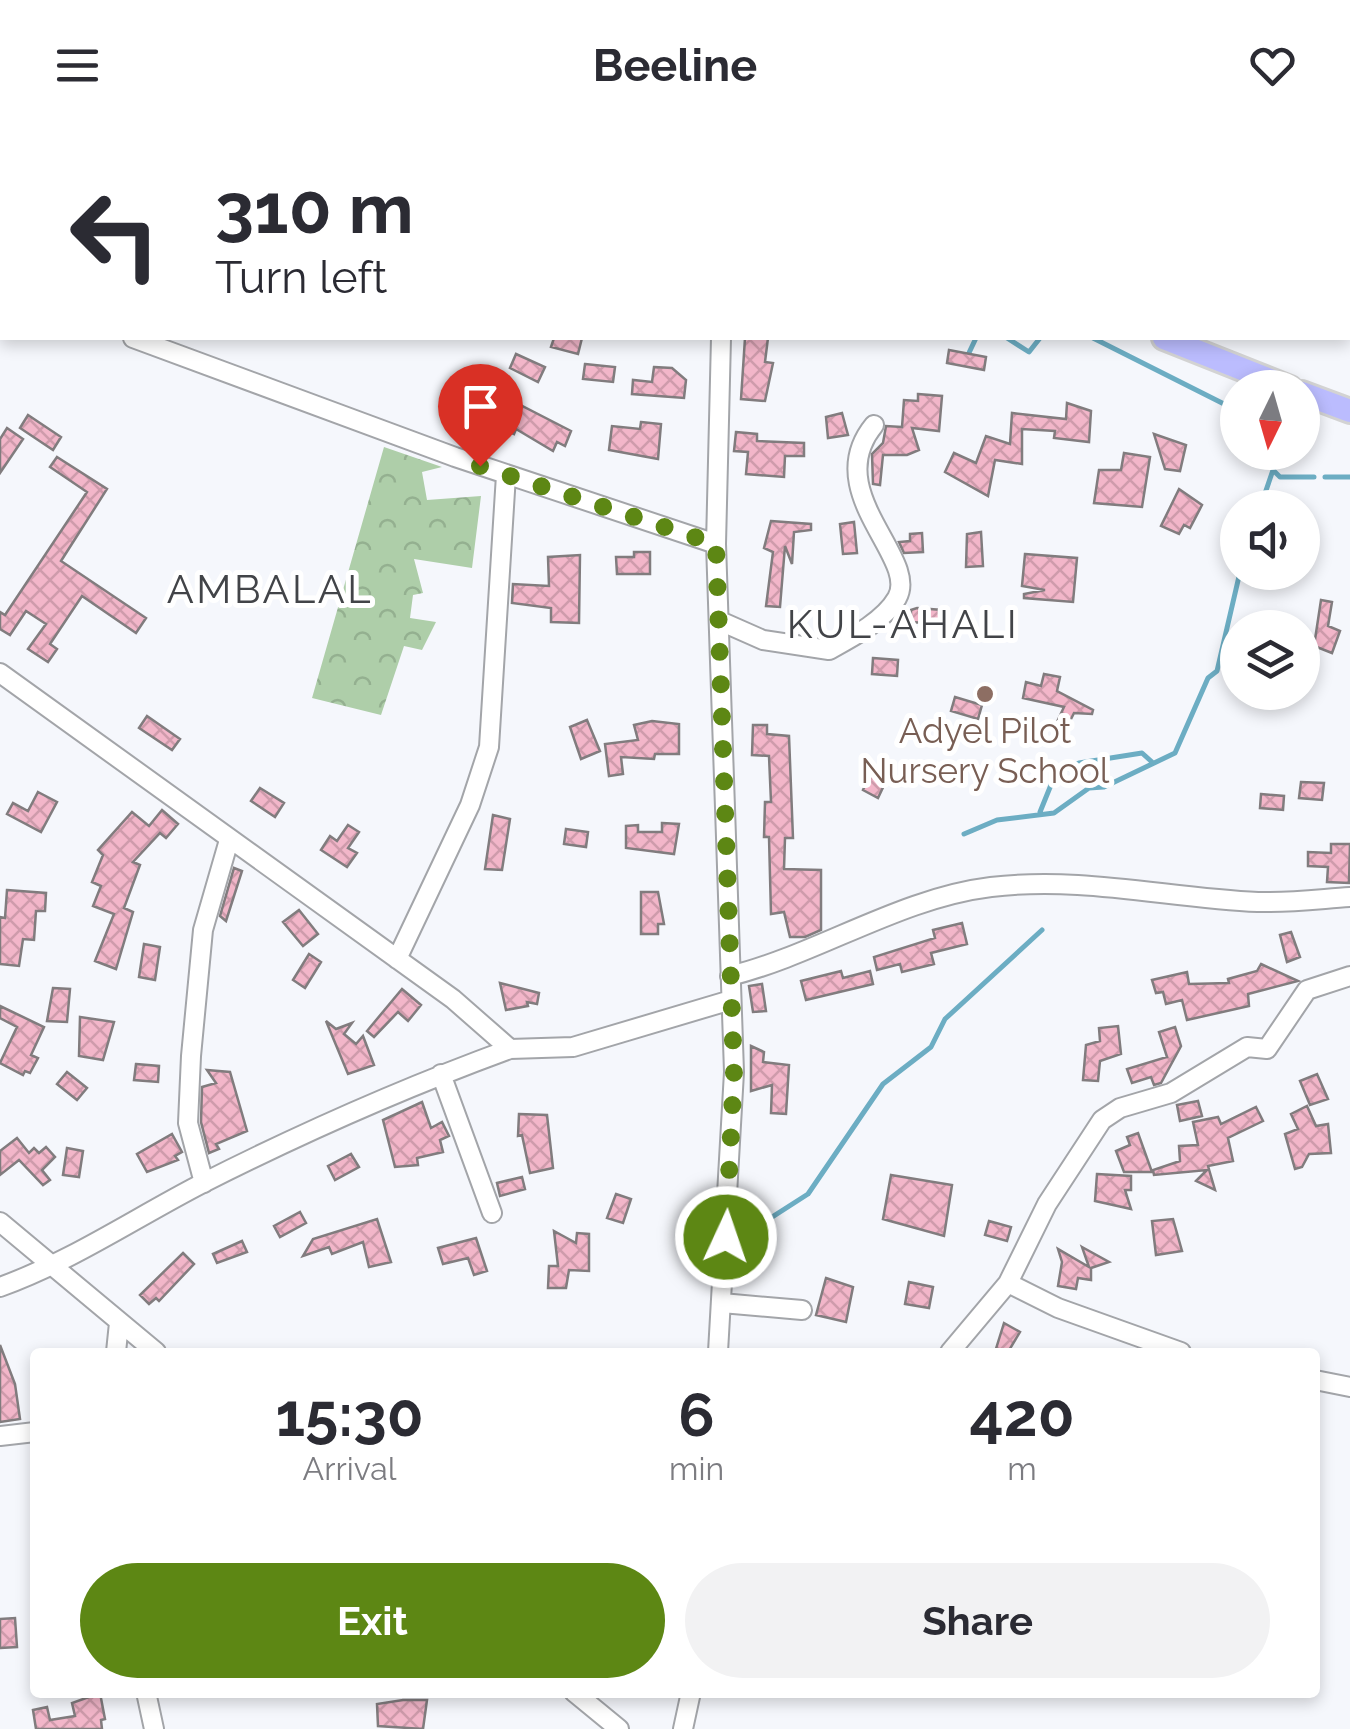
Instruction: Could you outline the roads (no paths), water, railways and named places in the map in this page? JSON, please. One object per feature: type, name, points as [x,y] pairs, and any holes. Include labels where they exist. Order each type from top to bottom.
[{"type":"main road","points":[[1169,340],[1245,370]]},
{"type":"main road","points":[[1320,400],[1350,412]]},
{"type":"street","points":[[138,340],[506,474],[716,544]]},
{"type":"street","points":[[718,1348],[733,1121],[716,544],[721,340]]},
{"type":"street","points":[[720,622],[763,640],[829,650],[887,612],[899,596],[898,570],[862,504],[860,488],[858,456],[874,424]]},
{"type":"street","points":[[397,958],[470,805],[489,748],[506,474]]},
{"type":"street","points":[[0,672],[228,840],[397,958],[510,1048]]},
{"type":"street","points":[[204,1182],[188,1123],[190,1071],[204,930],[228,840]]},
{"type":"street","points":[[730,976],[794,958],[960,893],[990,887],[1095,882],[1257,902],[1350,897]]},
{"type":"street","points":[[953,1348],[1008,1283],[1047,1204],[1102,1120],[1120,1108],[1171,1092],[1247,1047],[1266,1049],[1307,990],[1350,976]]},
{"type":"street","points":[[0,1287],[53,1265],[204,1182],[441,1074],[510,1048],[573,1046],[732,1000]]},
{"type":"street","points":[[441,1074],[492,1213]]},
{"type":"street","points":[[0,1222],[151,1348]]},
{"type":"street","points":[[1008,1283],[1058,1308],[1170,1348]]},
{"type":"street","points":[[722,1303],[802,1310]]},
{"type":"street","points":[[116,1348],[119,1323]]},
{"type":"street","points":[[1320,1381],[1350,1388]]},
{"type":"street","points":[[0,1436],[30,1433]]},
{"type":"street","points":[[147,1698],[154,1729]]},
{"type":"street","points":[[581,1698],[619,1729]]},
{"type":"street","points":[[683,1729],[689,1698]]},
{"type":"waterway","points":[[967,357],[975,340]]},
{"type":"waterway","points":[[1010,340],[1029,352],[1038,340]]},
{"type":"waterway","points":[[1097,340],[1220,402]]},
{"type":"waterway","points":[[1273,470],[1280,477],[1314,477]]},
{"type":"waterway","points":[[1266,490],[1273,470]]},
{"type":"waterway","points":[[1325,477],[1350,477]]},
{"type":"waterway","points":[[964,834],[997,820],[1054,813],[1089,788],[1104,787],[1175,753],[1208,678],[1217,671],[1236,590]]},
{"type":"waterway","points":[[1040,812],[1055,775],[1079,763],[1142,753],[1152,762]]},
{"type":"waterway","points":[[734,1249],[742,1248],[747,1233],[808,1194],[883,1084],[931,1047],[945,1019],[1042,930]]},
{"type":"waterway","points":[[687,1237],[698,1247],[711,1248]]},
{"type":"place","name":"Adyel Pilot Nursery School","points":[[985,694]]},
{"type":"district","name":"AMBALAL","points":[[270,589]]},
{"type":"district","name":"KUL-AHALI","points":[[903,624]]}]
